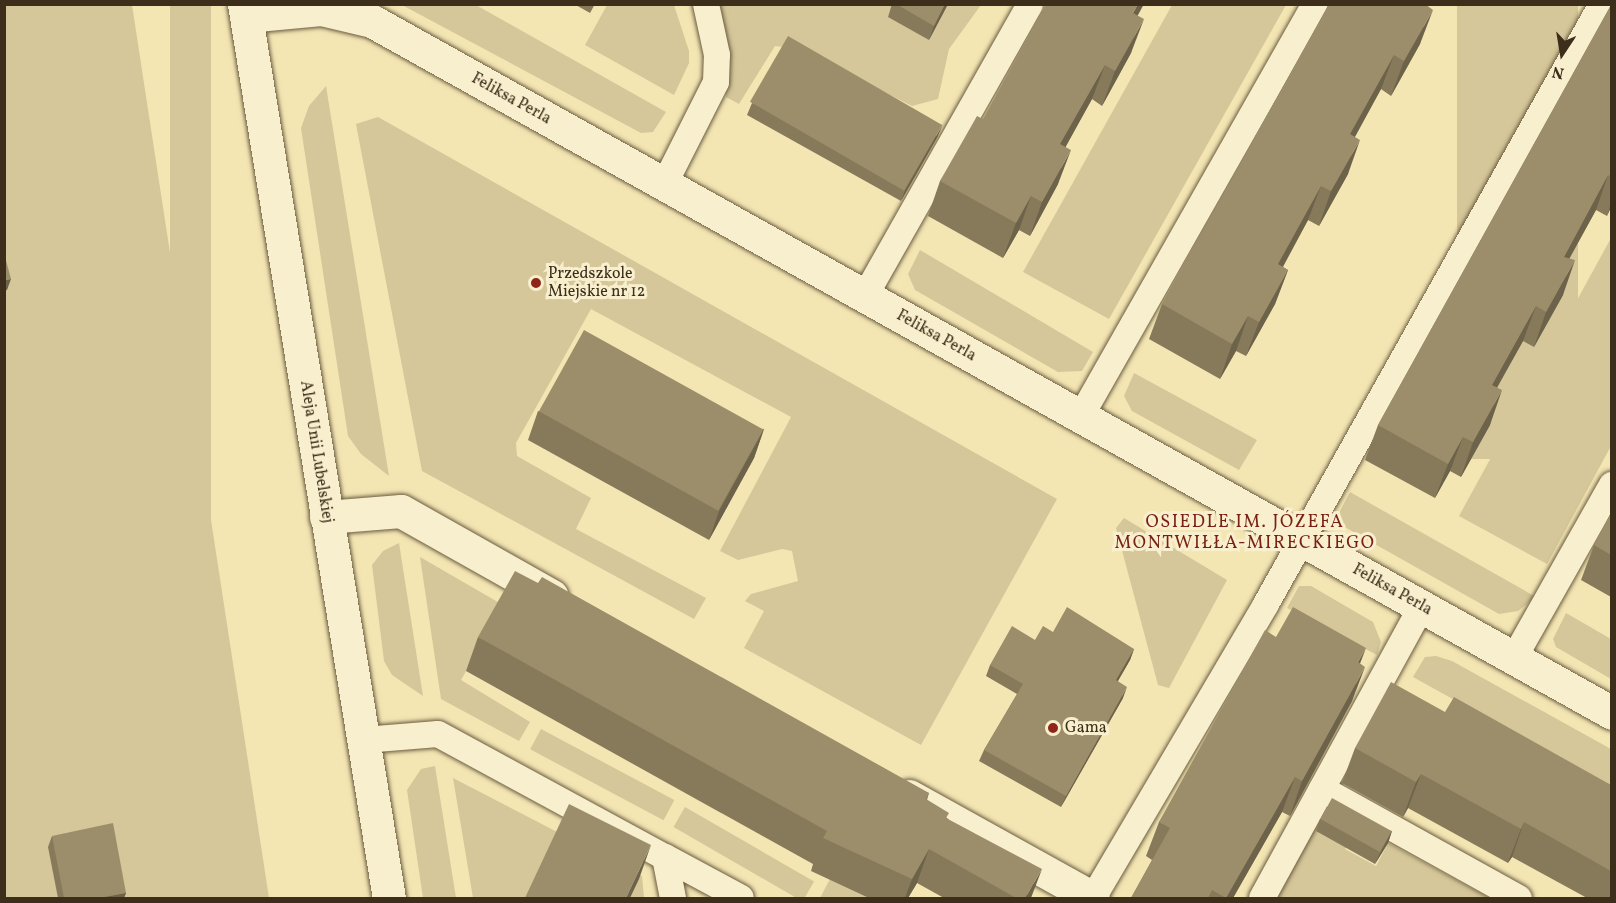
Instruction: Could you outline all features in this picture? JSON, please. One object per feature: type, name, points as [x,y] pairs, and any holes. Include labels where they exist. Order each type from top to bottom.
[{"type":"street","name":"Feliksa Perla","points":[[245,10],[321,9],[372,21],[1611,713]]},
{"type":"street","name":"Aleja Unii Lubelskiej","points":[[245,10],[389,898]]},
{"type":"street","points":[[326,517],[401,511],[574,609]]},
{"type":"street","points":[[885,783],[1093,898]]},
{"type":"lane","points":[[664,185],[716,82],[717,55],[706,4]]},
{"type":"lane","points":[[865,296],[1030,4]]},
{"type":"lane","points":[[1081,416],[1315,4]]},
{"type":"lane","points":[[1093,898],[1302,540],[1602,4]]},
{"type":"lane","points":[[1514,658],[1611,485]]},
{"type":"lane","points":[[1262,898],[1421,607]]},
{"type":"lane","points":[[364,740],[438,734],[741,898]]},
{"type":"lane","points":[[1322,789],[1519,898]]},
{"type":"lane","points":[[665,857],[673,898]]},
{"type":"shaded area","points":[[5,5],[132,5],[269,898],[5,898]]},
{"type":"shaded area","points":[[170,5],[211,5],[211,898],[170,898]]},
{"type":"shaded area","points":[[402,5],[476,5],[666,112],[653,132],[641,133]]},
{"type":"shaded area","points":[[607,5],[674,5],[689,51],[689,63],[674,95],[585,45]]},
{"type":"shaded area","points":[[718,5],[981,5],[949,49],[938,99],[912,106],[799,49],[775,46],[739,104],[726,97]]},
{"type":"shaded area","points":[[1172,5],[1286,5],[1109,319],[1023,272]]},
{"type":"shaded area","points":[[1457,5],[1578,5],[1578,459],[1457,459]]},
{"type":"shaded area","points":[[326,86],[389,476],[361,454],[348,436],[301,128],[309,106]]},
{"type":"shaded area","name":"Przedszkole Miejskie nr 12","points":[[378,117],[1057,499],[921,745],[744,648],[764,611],[745,601],[751,594],[798,581],[792,551],[782,549],[738,560],[720,551],[791,417],[591,309],[516,443],[517,456],[591,498],[576,529],[706,598],[694,619],[422,471],[356,124]]},
{"type":"shaded area","points":[[1611,238],[1611,446],[1547,564],[1459,516]]},
{"type":"shaded area","points":[[920,250],[1093,352],[1082,371],[1058,372],[915,290],[908,274]]},
{"type":"shaded area","points":[[1134,373],[1257,440],[1239,470],[1132,411],[1124,396]]},
{"type":"shaded area","points":[[1350,492],[1536,597],[1518,611],[1499,614],[1341,525],[1340,511]]},
{"type":"shaded area","points":[[1124,518],[1227,580],[1169,688],[1158,685],[1116,528]]},
{"type":"shaded area","points":[[399,543],[423,696],[392,675],[384,661],[372,565],[383,551]]},
{"type":"shaded area","points":[[420,557],[503,605],[461,680],[530,722],[519,741],[441,699]]},
{"type":"shaded area","points":[[1299,586],[1311,586],[1373,622],[1381,642],[1377,655],[1287,608]]},
{"type":"shaded area","points":[[1566,613],[1611,639],[1611,679],[1556,647],[1553,639]]},
{"type":"shaded area","points":[[1436,656],[1452,661],[1611,749],[1611,787],[1413,677],[1425,657]]},
{"type":"shaded area","points":[[541,729],[674,800],[664,820],[530,749]]},
{"type":"shaded area","points":[[435,766],[456,898],[423,898],[407,790],[421,769]]},
{"type":"shaded area","points":[[453,778],[642,876],[644,898],[473,898]]},
{"type":"shaded area","points":[[685,807],[814,882],[805,898],[797,898],[674,827]]},
{"type":"shaded area","points":[[1325,808],[1358,826],[1345,849],[1376,866],[1388,843],[1489,898],[1276,898]]},
{"type":"shaded area","points":[[830,879],[875,898],[820,898]]},
{"type":"building","points":[[896,4],[945,4],[934,26]]},
{"type":"building","points":[[1046,4],[1138,4],[1133,13],[1144,19],[1115,71],[1105,65],[1060,144],[1071,150],[1042,202],[1031,196],[1016,223],[940,181],[977,116],[983,119]]},
{"type":"building","points":[[1329,4],[1425,4],[1433,10],[1404,61],[1394,55],[1350,134],[1360,140],[1331,191],[1321,186],[1278,264],[1288,270],[1259,322],[1248,316],[1232,344],[1162,304]]},
{"type":"building","points":[[1611,5],[1611,177],[1608,175],[1564,257],[1575,260],[1546,312],[1536,306],[1492,385],[1502,390],[1473,442],[1463,437],[1448,464],[1378,425]]},
{"type":"building","points":[[788,36],[942,125],[904,191],[750,102]]},
{"type":"building","points":[[4,253],[11,279],[4,280]]},
{"type":"building","points":[[584,330],[763,429],[718,511],[539,411]]},
{"type":"building","points":[[1611,513],[1611,555],[1594,545]]},
{"type":"building","points":[[515,571],[538,583],[542,577],[929,793],[926,799],[949,813],[946,818],[1042,869],[1025,898],[1016,898],[929,849],[912,879],[823,838],[827,831],[478,637]]},
{"type":"building","name":"Gama","points":[[1067,607],[1134,649],[1116,680],[1127,687],[1066,796],[984,750],[1023,684],[990,665],[1012,626],[1035,640],[1043,626],[1053,632]]},
{"type":"building","points":[[1293,607],[1366,648],[1358,662],[1365,667],[1302,781],[1295,777],[1226,898],[1212,890],[1208,898],[1131,898],[1170,828],[1159,822],[1265,630],[1276,637]]},
{"type":"building","points":[[1391,682],[1445,712],[1454,697],[1611,785],[1611,871],[1524,822],[1521,829],[1421,774],[1416,782],[1355,748]]},
{"type":"building","points":[[1332,798],[1391,831],[1380,852],[1320,819]]},
{"type":"building","points":[[569,804],[651,845],[626,898],[525,898]]},
{"type":"building","points":[[113,823],[126,893],[99,898],[64,898],[52,836]]},
{"type":"place","name":"Przedszkole Miejskie nr 12","points":[[536,283]]},
{"type":"place","name":"Gama","points":[[1053,728]]},
{"type":"district","name":"OSIEDLE IM. JÓZEFA MONTWIŁŁA-MIRECKIEGO","points":[[1245,534]]}]
